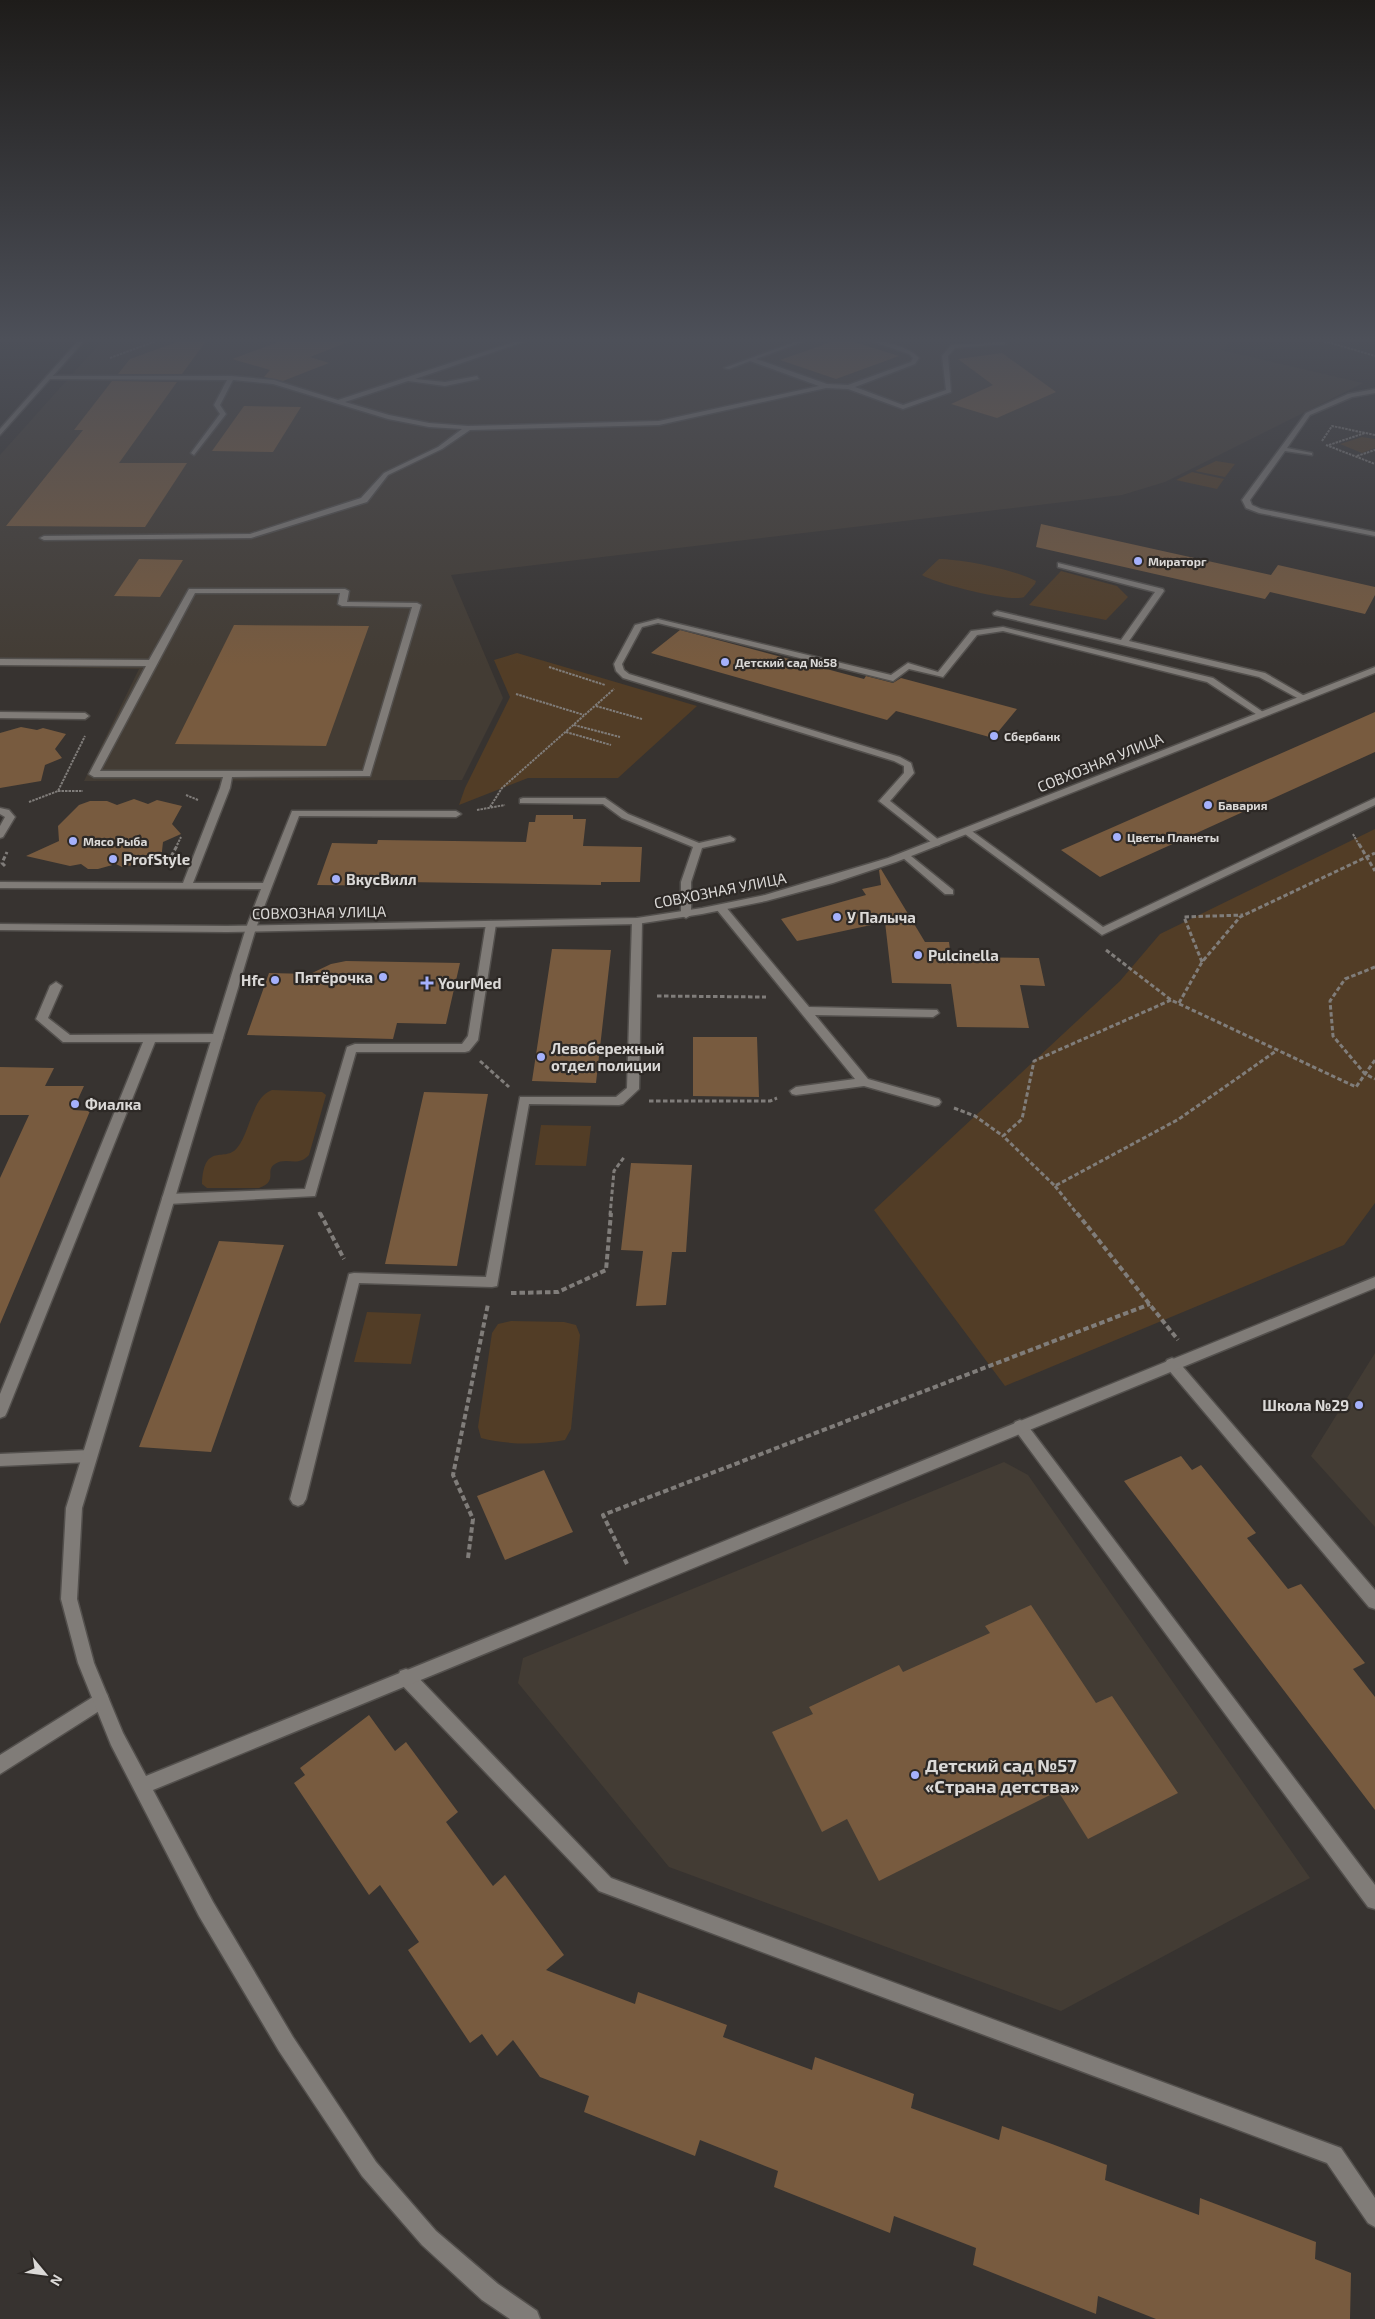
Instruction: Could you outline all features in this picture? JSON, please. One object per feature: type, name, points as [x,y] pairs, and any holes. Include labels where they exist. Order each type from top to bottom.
[{"type":"street","points":[[194,453],[197,449]]},
{"type":"street","points":[[44,538],[251,536],[364,500],[386,474],[437,449]]},
{"type":"street","points":[[1283,449],[1246,500],[1249,506],[1259,511],[1375,534]]},
{"type":"street","points":[[1284,449],[1310,454]]},
{"type":"street","points":[[1062,565],[1160,591],[1124,642]]},
{"type":"street","points":[[192,591],[345,591],[342,604],[417,605],[367,774],[94,774],[152,663],[192,591]]},
{"type":"street","points":[[998,613],[1262,675],[1304,698]]},
{"type":"street","points":[[936,843],[884,801],[909,773],[908,765],[903,762],[626,676],[620,671],[618,664],[639,625],[658,621],[892,678],[908,666],[940,675],[974,633],[1003,629],[1210,680],[1262,714]]},
{"type":"street","points":[[1,663],[152,663]]},
{"type":"street","name":"СОВХОЗНАЯ УЛИЦА","points":[[0,927],[251,928],[492,924],[637,920],[686,915],[846,876],[906,855],[1375,670]]},
{"type":"street","points":[[0,715],[85,716]]},
{"type":"street","points":[[186,886],[225,788],[228,774]]},
{"type":"street","points":[[523,801],[605,801],[625,816],[698,846],[730,839]]},
{"type":"street","points":[[966,831],[1102,932],[1375,801]]},
{"type":"street","points":[[0,812],[6,812],[10,817],[0,835]]},
{"type":"street","points":[[456,814],[295,813],[251,928],[74,1508],[68,1599],[86,1663],[117,1739],[206,1909],[286,2044],[369,2169],[429,2238],[490,2292],[529,2319]]},
{"type":"street","points":[[686,915],[686,882],[698,846]]},
{"type":"street","points":[[906,855],[948,892]]},
{"type":"street","points":[[0,885],[266,886]]},
{"type":"street","points":[[721,908],[864,1082]]},
{"type":"street","points":[[298,1499],[354,1278],[492,1282],[524,1100],[619,1101],[632,1089],[637,920]]},
{"type":"street","points":[[168,1199],[310,1193],[351,1050],[355,1048],[465,1048],[474,1037],[492,924]]},
{"type":"street","points":[[56,986],[42,1019],[67,1039],[217,1038]]},
{"type":"street","points":[[806,1011],[933,1013]]},
{"type":"street","points":[[0,1412],[151,1038]]},
{"type":"street","points":[[796,1091],[864,1082],[935,1102]]},
{"type":"street","points":[[142,1786],[636,1582],[1375,1282]]},
{"type":"street","points":[[1172,1364],[1375,1602]]},
{"type":"street","points":[[1020,1426],[1375,1900]]},
{"type":"street","points":[[0,1460],[90,1456]]},
{"type":"street","points":[[406,1677],[605,1885],[1334,2155],[1375,2216]]},
{"type":"street","points":[[0,1765],[101,1700]]},
{"type":"path","points":[[1335,449],[1375,464]]},
{"type":"path","points":[[1356,457],[1375,450]]},
{"type":"path","points":[[490,807],[502,788],[616,688],[549,668]]},
{"type":"path","points":[[516,694],[585,715]]},
{"type":"path","points":[[595,706],[642,719]]},
{"type":"path","points":[[574,724],[620,737]]},
{"type":"path","points":[[58,791],[87,731]]},
{"type":"path","points":[[566,732],[610,745]]},
{"type":"path","points":[[20,802],[30,802],[58,791],[86,791]]},
{"type":"path","points":[[180,792],[199,800]]},
{"type":"path","points":[[456,814],[523,801]]},
{"type":"path","points":[[1344,816],[1375,871]]},
{"type":"path","points":[[160,866],[168,862],[181,836]]},
{"type":"path","points":[[7,868],[2,863],[10,846]]},
{"type":"path","points":[[1179,1003],[1202,962],[1240,918],[1375,853]]},
{"type":"path","points":[[1202,962],[1184,917],[1245,915]]},
{"type":"path","points":[[1102,932],[1102,948],[1171,1000],[1276,1051],[1356,1087],[1375,1060]]},
{"type":"path","points":[[1375,967],[1345,979],[1330,1001],[1333,1036],[1365,1074],[1375,1079]]},
{"type":"path","points":[[635,996],[794,997]]},
{"type":"path","points":[[1003,1136],[1022,1119],[1034,1061],[1171,1000]]},
{"type":"path","points":[[465,1048],[524,1100]]},
{"type":"path","points":[[1055,1186],[1179,1119],[1276,1051]]},
{"type":"path","points":[[641,1101],[770,1101],[796,1091]]},
{"type":"path","points":[[935,1102],[975,1116],[1003,1136],[1055,1186],[1191,1356]]},
{"type":"path","points":[[468,1558],[473,1519],[453,1475],[492,1282],[511,1293],[558,1292],[606,1270],[614,1171],[625,1156]]},
{"type":"path","points":[[310,1193],[354,1278]]},
{"type":"path","points":[[636,1582],[603,1515],[1150,1304]]},
{"type":"shaded area","points":[[5,449],[1231,449],[1165,482],[1122,495],[451,575],[503,698],[462,780],[84,781],[139,669],[0,666],[0,455]]},
{"type":"shaded area","points":[[1353,449],[1372,449],[1362,453]]},
{"type":"shaded area","points":[[1216,461],[1235,464],[1225,477],[1195,471]]},
{"type":"shaded area","points":[[1192,472],[1224,479],[1217,489],[1176,480]]},
{"type":"shaded area","points":[[939,559],[989,566],[1016,573],[1036,581],[1024,597],[990,595],[941,583],[922,575]]},
{"type":"shaded area","points":[[1061,571],[1117,586],[1128,597],[1106,620],[1029,605]]},
{"type":"shaded area","points":[[517,653],[697,706],[618,778],[528,778],[459,805],[465,788],[510,697],[494,660]]},
{"type":"shaded area","points":[[1375,829],[1375,1203],[1344,1245],[1005,1386],[874,1210],[1120,981],[1160,934]]},
{"type":"shaded area","points":[[272,1090],[322,1092],[326,1095],[309,1155],[300,1161],[284,1161],[275,1164],[272,1167],[268,1182],[259,1188],[207,1188],[202,1184],[207,1162],[216,1155],[227,1154],[237,1148],[242,1141],[255,1107],[265,1094]]},
{"type":"shaded area","points":[[541,1125],[591,1126],[586,1166],[535,1165]]},
{"type":"shaded area","points":[[367,1312],[421,1314],[411,1364],[354,1362]]},
{"type":"shaded area","points":[[511,1321],[564,1322],[576,1325],[580,1335],[571,1429],[565,1440],[523,1444],[481,1438],[478,1427],[492,1333],[498,1324]]},
{"type":"shaded area","name":"Школа №29","points":[[1375,1353],[1375,1527],[1311,1456]]},
{"type":"shaded area","name":"Детский сад №57 «Страна детства»","points":[[1004,1462],[1028,1475],[1310,1878],[1061,2011],[669,1867],[518,1683],[523,1658]]},
{"type":"building","points":[[68,449],[129,449],[119,463],[187,463],[145,527],[6,526]]},
{"type":"building","points":[[213,449],[275,449],[273,452],[212,451]]},
{"type":"building","points":[[1041,524],[1271,575],[1278,565],[1375,587],[1375,595],[1365,614],[1270,592],[1265,599],[1036,547]]},
{"type":"building","points":[[139,559],[183,560],[160,597],[114,596]]},
{"type":"building","points":[[234,625],[369,626],[326,746],[175,744]]},
{"type":"building","points":[[680,630],[864,679],[866,676],[893,683],[901,678],[1017,709],[993,738],[896,711],[887,720],[651,653]]},
{"type":"building","points":[[1375,712],[1375,752],[1100,877],[1061,850]]},
{"type":"building","points":[[21,727],[37,730],[43,728],[66,734],[55,749],[62,758],[45,765],[41,781],[0,788],[0,733]]},
{"type":"building","points":[[134,799],[148,804],[157,800],[182,806],[172,824],[181,834],[163,842],[161,860],[122,867],[116,864],[98,869],[88,869],[81,864],[70,866],[26,856],[59,841],[58,826],[79,805],[90,801],[107,801],[117,805]]},
{"type":"building","points":[[536,815],[573,815],[573,819],[586,819],[583,846],[642,847],[640,882],[601,882],[601,885],[403,882],[402,886],[317,885],[332,843],[377,844],[378,840],[526,842],[529,822],[535,822]]},
{"type":"building","points":[[881,869],[925,942],[949,942],[951,957],[1039,958],[1045,986],[1020,985],[1029,1028],[957,1027],[951,984],[892,983],[885,922],[797,941],[781,919],[866,895],[862,889],[881,885],[879,870]]},
{"type":"building","points":[[552,949],[611,950],[596,1083],[532,1081]]},
{"type":"building","points":[[346,961],[460,963],[446,1024],[397,1023],[393,1039],[247,1035],[269,973],[310,974],[331,964]]},
{"type":"building","points":[[693,1037],[757,1037],[759,1097],[693,1096]]},
{"type":"building","points":[[0,1067],[54,1068],[45,1086],[84,1086],[73,1110],[90,1111],[0,1324],[0,1178],[29,1115],[0,1115]]},
{"type":"building","points":[[424,1092],[488,1094],[457,1266],[385,1264]]},
{"type":"building","points":[[631,1163],[692,1165],[686,1252],[672,1252],[666,1305],[636,1306],[643,1251],[621,1250]]},
{"type":"building","points":[[219,1241],[284,1245],[211,1452],[139,1447]]},
{"type":"building","points":[[1181,1456],[1192,1470],[1201,1465],[1256,1533],[1247,1538],[1288,1589],[1301,1584],[1365,1663],[1353,1669],[1375,1697],[1375,1810],[1124,1481]]},
{"type":"building","points":[[544,1470],[573,1532],[505,1560],[477,1496]]},
{"type":"building","points":[[1031,1605],[1096,1703],[1112,1696],[1178,1793],[1088,1839],[1058,1791],[879,1881],[847,1819],[822,1832],[772,1732],[813,1714],[809,1707],[899,1665],[903,1672],[990,1633],[985,1626]]},
{"type":"building","points":[[369,1715],[395,1751],[406,1742],[458,1812],[446,1822],[493,1886],[505,1875],[564,1955],[546,1970],[635,2004],[638,1992],[727,2025],[723,2037],[812,2070],[815,2057],[914,2094],[911,2108],[999,2140],[1002,2126],[1052,2144],[1107,2165],[1105,2180],[1199,2215],[1200,2198],[1316,2242],[1315,2259],[1351,2273],[1350,2319],[1156,2319],[1098,2296],[1096,2314],[973,2265],[976,2248],[894,2216],[890,2233],[774,2187],[778,2171],[700,2140],[695,2156],[584,2112],[589,2096],[540,2077],[513,2040],[497,2056],[482,2034],[470,2043],[408,1950],[419,1942],[380,1885],[369,1895],[294,1783],[305,1775],[300,1768]]},
{"type":"place","name":"Мираторг","points":[[1138,561]]},
{"type":"place","name":"Детский сад №58","points":[[725,662]]},
{"type":"place","name":"Сбербанк","points":[[994,736]]},
{"type":"place","name":"Бавария","points":[[1208,805]]},
{"type":"place","name":"Цветы Планеты","points":[[1117,837]]},
{"type":"place","name":"Мясо Рыба","points":[[73,841]]},
{"type":"place","name":"ProfStyle","points":[[113,859]]},
{"type":"place","name":"ВкусВилл","points":[[336,879]]},
{"type":"place","name":"У Палыча","points":[[837,917]]},
{"type":"place","name":"Pulcinella","points":[[918,955]]},
{"type":"place","name":"Пятёрочка","points":[[383,977]]},
{"type":"place","name":"Hfc","points":[[275,980]]},
{"type":"place","name":"YourMed","points":[[427,983]]},
{"type":"place","name":"Левобережный отдел полиции","points":[[541,1057]]},
{"type":"place","name":"Фиалка","points":[[75,1104]]},
{"type":"place","name":"Школа №29","points":[[1359,1405]]},
{"type":"place","name":"Детский сад №57 «Страна детства»","points":[[915,1775]]}]
